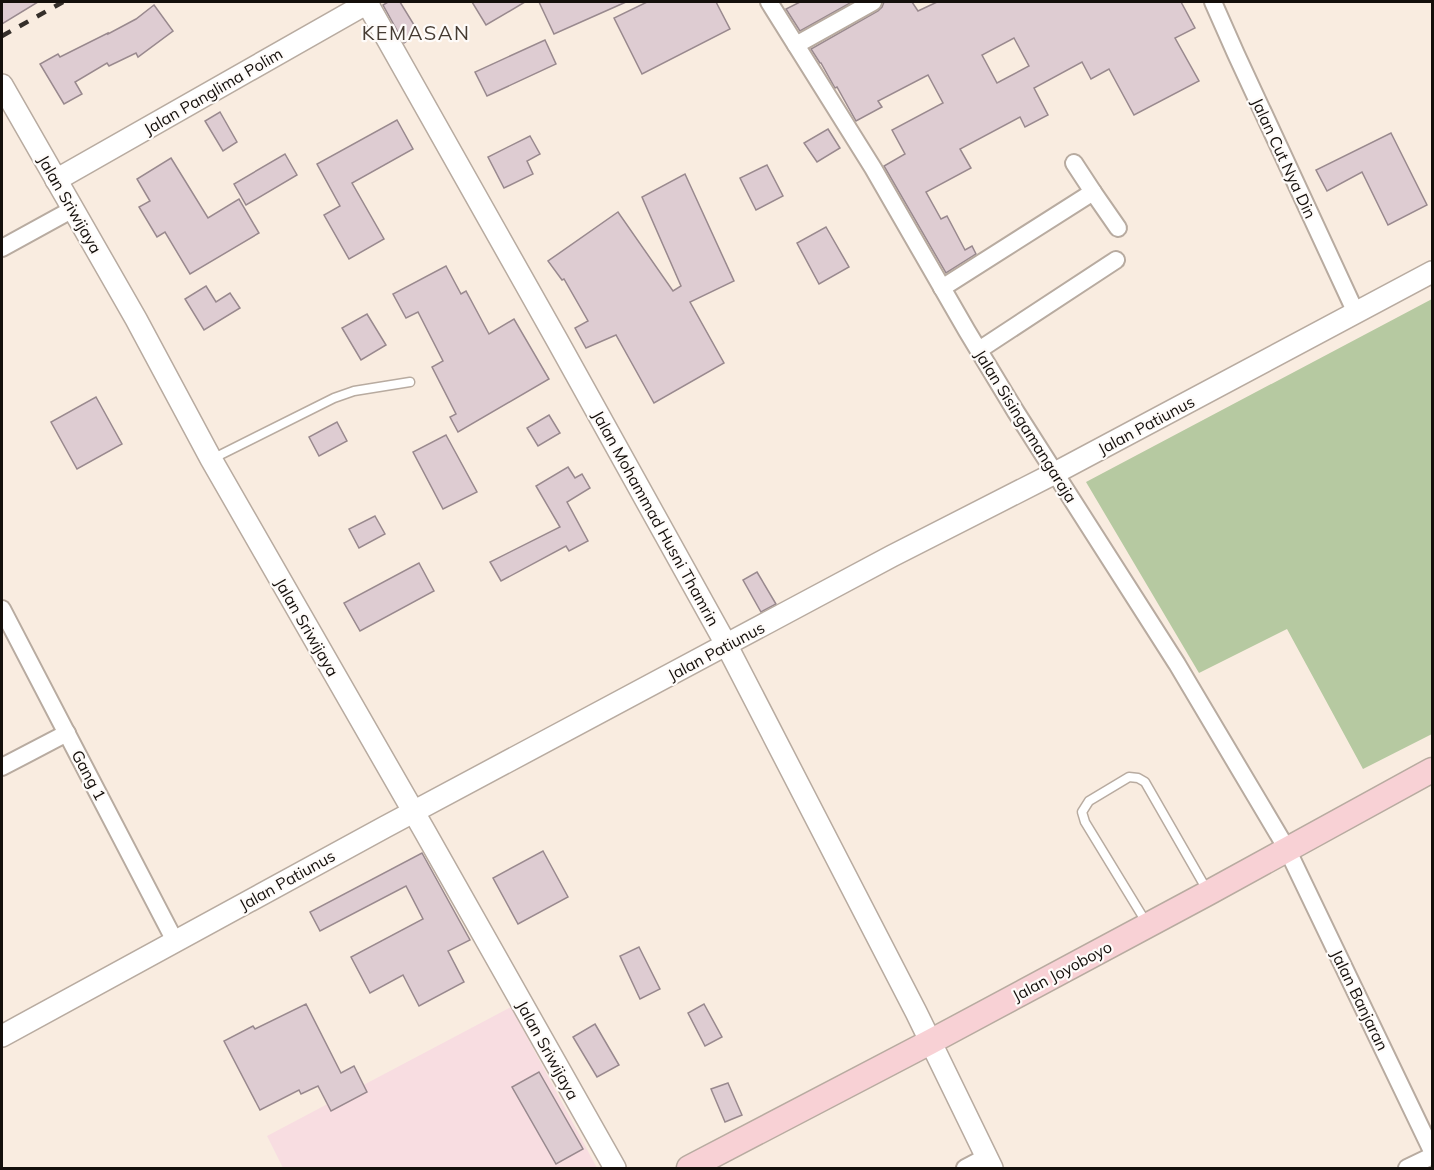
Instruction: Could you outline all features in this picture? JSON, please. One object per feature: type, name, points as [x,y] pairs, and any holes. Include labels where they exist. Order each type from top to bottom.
[{"type":"main road","name":"Jalan Joyoboyo","points":[[689,1168],[1148,926],[1432,770]]},
{"type":"street","name":"Jalan Panglima Polim","points":[[56,180],[368,2]]},
{"type":"street","name":"Jalan Mohammad Husni Thamrin","points":[[368,2],[727,646],[930,1042],[989,1163]]},
{"type":"street","name":"Jalan Sisingamangaraja","points":[[769,2],[873,168],[979,350],[1177,664],[1287,849]]},
{"type":"street","points":[[796,45],[873,2]]},
{"type":"street","name":"Jalan Cut Nya Din","points":[[1213,2],[1356,313]]},
{"type":"street","name":"Jalan Sriwijaya","points":[[2,85],[136,319],[211,459],[615,1168]]},
{"type":"street","points":[[1074,163],[1118,228]]},
{"type":"street","points":[[942,288],[1093,192]]},
{"type":"street","points":[[2,248],[73,209]]},
{"type":"street","points":[[979,350],[1116,260]]},
{"type":"street","name":"Jalan Patiunus","points":[[2,1036],[413,812],[892,556],[1055,473],[1432,272]]},
{"type":"street","name":"Gang 1","points":[[2,609],[6,631],[67,733],[175,941]]},
{"type":"street","points":[[2,767],[67,733]]},
{"type":"street","name":"Jalan Banjaran","points":[[1287,849],[1432,1151]]},
{"type":"street","points":[[1407,1168],[1432,1156]]},
{"type":"street","points":[[966,1168],[989,1163]]},
{"type":"lane","points":[[211,459],[334,398],[354,391],[410,382]]},
{"type":"lane","points":[[1148,926],[1085,822],[1082,812],[1089,801],[1130,777],[1144,782],[1208,893]]},
{"type":"shaded area","points":[[511,1007],[597,1168],[283,1168],[267,1136]]},
{"type":"green space","points":[[1432,299],[1432,734],[1363,769],[1287,629],[1199,673],[1086,482]]},
{"type":"building","points":[[2,2],[38,2],[2,24]]},
{"type":"building","points":[[388,2],[400,2],[419,33],[404,43],[383,5]]},
{"type":"building","points":[[472,2],[525,2],[486,25]]},
{"type":"building","points":[[539,2],[626,2],[554,34]]},
{"type":"building","points":[[647,2],[716,2],[730,29],[642,74],[614,18]]},
{"type":"building","points":[[800,2],[852,2],[800,31],[786,9]]},
{"type":"building","points":[[884,2],[912,2],[918,11],[937,2],[1181,2],[1195,28],[1175,38],[1199,81],[1134,115],[1109,69],[1091,79],[1082,62],[1034,88],[1048,115],[1025,127],[1020,117],[960,149],[971,168],[926,192],[941,219],[947,216],[965,250],[972,246],[976,254],[946,273],[884,166],[905,154],[892,130],[943,103],[928,75],[878,101],[882,107],[856,121],[837,87],[835,88],[811,49],[882,7]],"holes":[[[1014,38],[1029,66],[997,83],[982,55]]]},
{"type":"building","points":[[154,5],[173,31],[138,57],[136,53],[109,66],[107,63],[75,82],[82,94],[64,104],[40,64],[58,54],[60,57],[108,34],[136,19]]},
{"type":"building","points":[[545,40],[556,64],[487,96],[475,72]]},
{"type":"building","points":[[220,112],[237,142],[223,151],[205,121]]},
{"type":"building","points":[[397,120],[413,149],[352,183],[384,239],[349,259],[324,215],[340,206],[317,164]]},
{"type":"building","points":[[828,129],[840,148],[817,162],[804,143]]},
{"type":"building","points":[[1391,133],[1427,205],[1388,225],[1362,172],[1327,191],[1316,170]]},
{"type":"building","points":[[530,136],[540,154],[527,161],[533,174],[504,188],[488,157]]},
{"type":"building","points":[[285,154],[297,175],[246,205],[234,184]]},
{"type":"building","points":[[171,158],[208,218],[239,199],[259,233],[190,274],[165,232],[157,237],[139,207],[150,201],[137,179]]},
{"type":"building","points":[[767,165],[783,196],[756,210],[740,178]]},
{"type":"building","points":[[685,174],[734,281],[690,302],[724,363],[654,403],[616,335],[586,348],[575,328],[588,321],[564,279],[562,280],[548,261],[618,212],[673,291],[681,286],[642,197]]},
{"type":"building","points":[[826,227],[849,267],[819,284],[797,243]]},
{"type":"building","points":[[446,266],[461,294],[466,291],[489,334],[514,319],[549,379],[458,432],[450,417],[456,414],[432,367],[443,361],[418,312],[406,318],[393,294]]},
{"type":"building","points":[[206,286],[216,302],[230,293],[240,308],[204,330],[185,299]]},
{"type":"building","points":[[367,314],[386,345],[361,360],[342,328]]},
{"type":"building","points":[[96,397],[122,444],[77,469],[51,422]]},
{"type":"building","points":[[549,415],[560,433],[538,446],[527,428]]},
{"type":"building","points":[[337,422],[347,441],[319,456],[309,437]]},
{"type":"building","points":[[446,435],[477,492],[443,509],[413,452]]},
{"type":"building","points":[[568,467],[575,478],[582,474],[590,488],[567,502],[588,541],[569,551],[566,546],[501,581],[490,562],[560,527],[536,486]]},
{"type":"building","points":[[375,516],[385,534],[359,548],[349,529]]},
{"type":"building","points":[[419,563],[434,591],[360,631],[344,603]]},
{"type":"building","points":[[757,572],[776,604],[761,612],[743,580]]},
{"type":"building","points":[[543,851],[568,897],[518,924],[493,878]]},
{"type":"building","points":[[422,853],[470,940],[448,951],[464,982],[419,1006],[403,975],[370,993],[351,957],[423,919],[406,886],[320,931],[310,912]]},
{"type":"building","points":[[639,947],[660,989],[640,999],[620,956]]},
{"type":"building","points":[[306,1004],[341,1073],[354,1066],[367,1092],[331,1111],[318,1086],[301,1094],[299,1090],[260,1110],[224,1041],[253,1026],[255,1029]]},
{"type":"building","points":[[704,1004],[722,1037],[705,1046],[688,1013]]},
{"type":"building","points":[[595,1024],[619,1065],[597,1077],[573,1037]]},
{"type":"building","points":[[539,1072],[583,1149],[556,1164],[512,1087]]},
{"type":"building","points":[[728,1083],[742,1115],[725,1122],[711,1089]]},
{"type":"railway","points":[[2,36],[63,2]]},
{"type":"district","name":"KEMASAN","points":[[416,32]]}]
